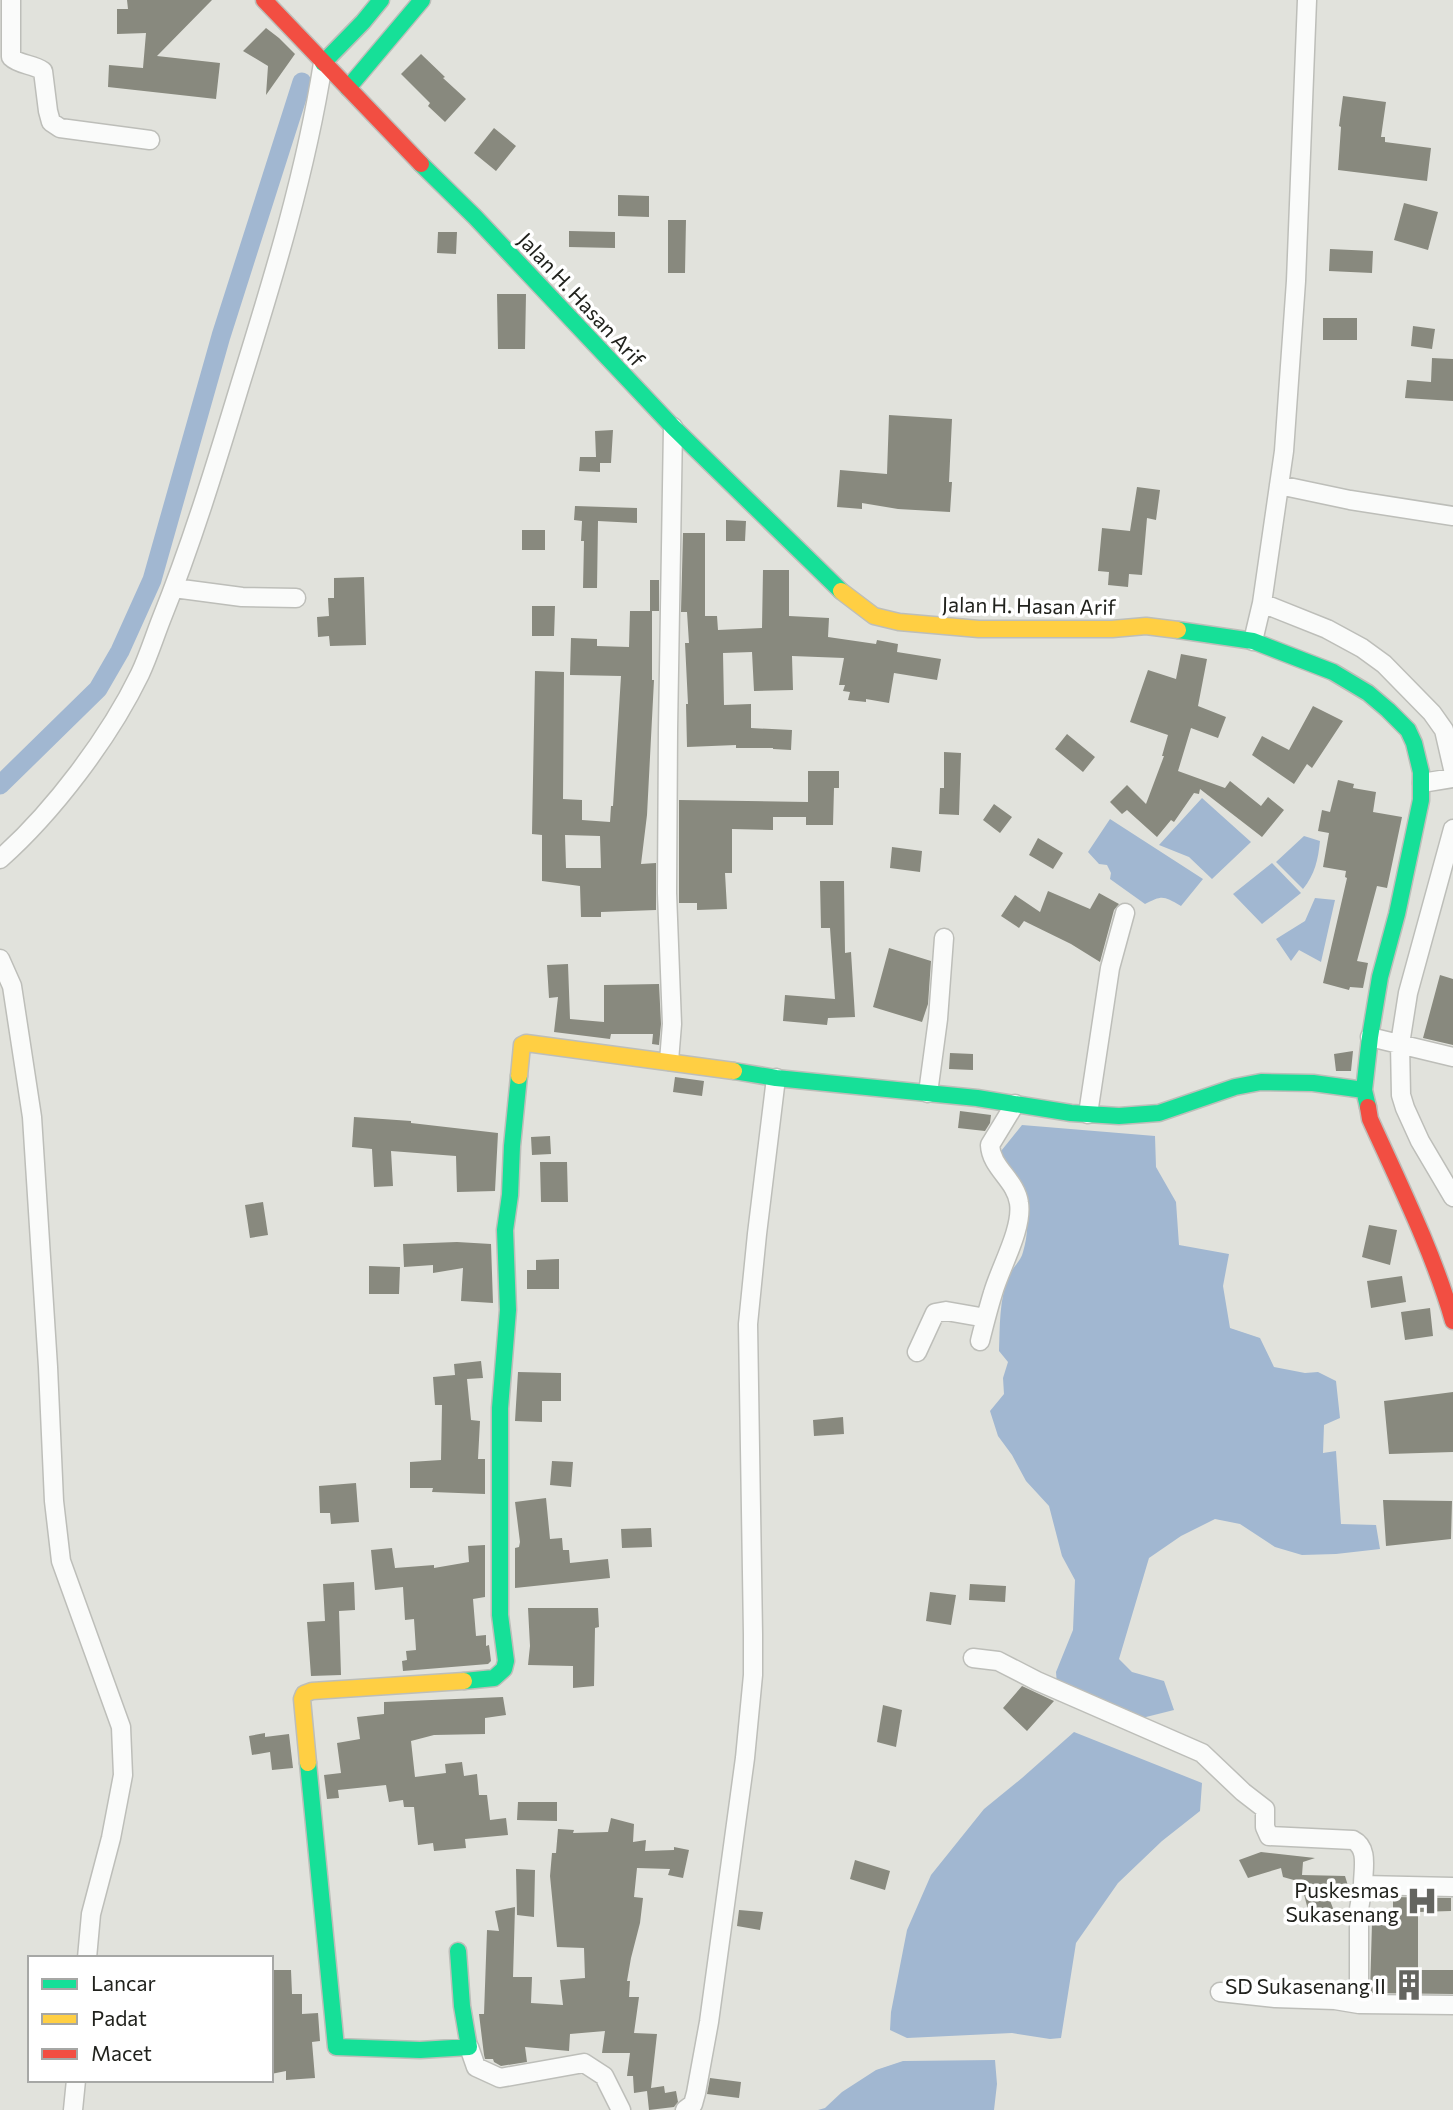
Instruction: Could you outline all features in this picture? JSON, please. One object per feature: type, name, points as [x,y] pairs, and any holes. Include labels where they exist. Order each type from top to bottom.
[{"type":"street","points":[[10,0],[11,57],[43,71],[47,111],[51,122],[60,128],[150,140]]},
{"type":"street","name":"Jalan H. Hasan Arif","points":[[264,0],[391,134],[484,226],[673,427],[841,591],[874,616],[899,622],[979,629],[1152,626],[1209,633],[1258,622],[1368,693],[1411,735],[1421,772],[1442,778],[1421,800],[1397,914],[1380,977],[1386,1040],[1364,1090],[1370,1119],[1417,1225],[1453,1321]]},
{"type":"street","points":[[0,859],[61,795],[108,729],[140,674],[198,521],[279,261],[323,63],[381,0]]},
{"type":"street","points":[[316,103],[348,88],[422,0]]},
{"type":"street","points":[[1307,0],[1296,281],[1284,451],[1258,622],[1327,629],[1362,648],[1384,664],[1432,713],[1444,730],[1442,778]]},
{"type":"street","points":[[669,1061],[672,1024],[667,893],[668,730],[673,427]]},
{"type":"street","points":[[1279,485],[1350,500],[1453,516]]},
{"type":"street","points":[[174,589],[242,597],[296,598]]},
{"type":"street","points":[[1453,829],[1408,993],[1386,1040],[1405,1108],[1420,1141],[1453,1196]]},
{"type":"street","points":[[1088,1114],[1110,968],[1125,913]]},
{"type":"street","points":[[928,1093],[938,1019],[944,938]]},
{"type":"street","points":[[0,959],[12,986],[32,1117],[54,1502],[61,1561],[121,1727],[123,1774],[111,1838],[91,1914],[87,1956]]},
{"type":"street","points":[[1386,1040],[1453,1057]]},
{"type":"street","points":[[469,2047],[420,2050],[337,2047],[302,1699],[304,1694],[312,1691],[494,1678],[504,1669],[506,1661],[500,1615],[500,1408],[508,1310],[505,1230],[522,1045],[526,1043],[669,1061],[776,1078],[928,1093],[1011,1110],[1119,1116],[1159,1113],[1235,1087],[1261,1082],[1313,1083],[1364,1090]]},
{"type":"street","points":[[685,2110],[693,2104],[709,2022],[747,1737],[753,1633],[748,1324],[776,1078]]},
{"type":"street","points":[[980,1341],[1019,1212],[1019,1203],[1012,1185],[990,1151],[997,1131],[1011,1110]]},
{"type":"street","points":[[917,1352],[935,1313],[946,1311],[986,1318]]},
{"type":"street","points":[[973,1658],[999,1661],[1037,1681],[1202,1753],[1265,1809],[1265,1827],[1269,1836],[1353,1840],[1361,1844],[1364,1851],[1359,1909],[1359,2004]]},
{"type":"street","points":[[1363,1885],[1453,1887]]},
{"type":"street","points":[[458,1951],[462,2006],[469,2047],[476,2067],[499,2078],[584,2063],[604,2076],[621,2110]]},
{"type":"street","points":[[1220,1992],[1359,2004],[1453,2005]]},
{"type":"street","points":[[74,2110],[76,2082]]},
{"type":"water","points":[[1202,798],[1251,842],[1212,879],[1189,857],[1159,845]]},
{"type":"water","points":[[1110,819],[1203,879],[1181,906],[1163,898],[1145,904],[1110,879],[1111,873],[1107,865],[1099,864],[1088,852]]},
{"type":"water","points":[[1304,836],[1320,841],[1315,866],[1303,889],[1276,862]]},
{"type":"water","points":[[1272,863],[1301,893],[1262,924],[1233,894]]},
{"type":"water","points":[[1315,898],[1335,900],[1321,962],[1299,950],[1291,961],[1276,939],[1305,921]]},
{"type":"water","points":[[1022,1125],[1155,1136],[1156,1167],[1176,1202],[1179,1245],[1229,1254],[1223,1286],[1230,1328],[1260,1338],[1274,1367],[1305,1373],[1318,1372],[1336,1381],[1340,1418],[1324,1425],[1323,1453],[1336,1451],[1341,1524],[1376,1525],[1380,1549],[1302,1555],[1275,1547],[1240,1524],[1215,1519],[1181,1536],[1149,1558],[1119,1659],[1132,1672],[1164,1681],[1174,1710],[1142,1718],[1057,1685],[1056,1672],[1073,1630],[1075,1580],[1062,1556],[1049,1506],[1026,1481],[998,1436],[990,1411],[1004,1394],[1003,1378],[1008,1362],[999,1351],[1002,1303],[1009,1275],[1022,1255],[1027,1225],[1026,1212],[1018,1190],[997,1156]]},
{"type":"water","points":[[1074,1732],[1202,1783],[1200,1811],[1162,1841],[1118,1883],[1076,1943],[1061,2038],[1050,2039],[1012,2033],[907,2038],[890,2030],[907,1930],[931,1875],[984,1809]]},
{"type":"water","points":[[995,2060],[997,2084],[994,2110],[818,2110],[825,2108],[842,2092],[876,2070],[903,2061]]},
{"type":"building","points":[[127,0],[212,0],[157,56],[220,63],[216,99],[108,87],[109,65],[143,68],[146,33],[117,34],[117,9],[128,9]]},
{"type":"building","points":[[266,28],[295,54],[266,95],[268,66],[243,51]]},
{"type":"building","points":[[421,54],[466,99],[445,122],[401,74]]},
{"type":"building","points":[[1343,96],[1386,102],[1381,137],[1385,137],[1385,142],[1431,148],[1427,181],[1338,170]]},
{"type":"building","points":[[494,128],[516,146],[496,171],[474,153]]},
{"type":"building","points":[[618,195],[649,196],[649,217],[618,216]]},
{"type":"building","points":[[1404,203],[1438,212],[1428,250],[1394,240]]},
{"type":"building","points":[[668,220],[686,220],[685,273],[668,273]]},
{"type":"building","points":[[569,231],[615,232],[615,248],[569,247]]},
{"type":"building","points":[[438,232],[457,232],[456,254],[437,253]]},
{"type":"building","points":[[1330,249],[1373,251],[1372,273],[1329,271]]},
{"type":"building","points":[[497,294],[526,294],[525,349],[498,349]]},
{"type":"building","points":[[1323,318],[1357,318],[1357,340],[1323,340]]},
{"type":"building","points":[[1413,326],[1435,329],[1432,349],[1411,346]]},
{"type":"building","points":[[1432,358],[1453,359],[1453,401],[1405,398],[1407,380],[1431,382]]},
{"type":"building","points":[[889,415],[952,419],[950,512],[898,509],[862,503],[862,509],[837,507],[840,470],[887,474]]},
{"type":"building","points":[[613,430],[611,463],[600,463],[600,472],[579,471],[580,457],[596,457],[595,431]]},
{"type":"building","points":[[1137,487],[1160,490],[1156,520],[1147,518],[1142,575],[1129,574],[1128,587],[1108,585],[1109,572],[1098,571],[1102,528],[1130,531]]},
{"type":"building","points":[[575,506],[637,508],[637,523],[598,521],[597,588],[583,588],[584,541],[581,541],[582,521],[574,520]]},
{"type":"building","points":[[726,520],[746,521],[745,541],[726,541]]},
{"type":"building","points":[[522,530],[545,530],[545,550],[522,550]]},
{"type":"building","points":[[683,533],[705,533],[705,616],[717,616],[718,630],[762,628],[763,570],[789,570],[789,616],[829,618],[828,637],[876,644],[877,640],[898,644],[897,652],[941,659],[937,680],[894,673],[889,703],[866,699],[866,702],[848,700],[850,692],[843,691],[845,685],[839,685],[844,658],[792,656],[793,690],[754,691],[752,652],[723,653],[724,705],[751,704],[751,728],[792,730],[791,750],[736,748],[736,745],[687,747],[685,643],[689,643],[687,612],[681,612]]},
{"type":"building","points":[[364,577],[366,645],[330,646],[329,636],[318,637],[317,617],[329,616],[328,598],[334,598],[334,578]]},
{"type":"building","points":[[650,580],[659,580],[659,611],[650,611]]},
{"type":"building","points":[[532,606],[555,606],[554,636],[532,636]]},
{"type":"building","points":[[630,611],[652,611],[654,680],[647,815],[641,864],[656,863],[656,910],[601,912],[601,917],[581,917],[580,886],[542,881],[542,835],[532,834],[535,671],[564,672],[563,799],[582,800],[582,820],[610,822],[621,676],[570,675],[571,638],[597,639],[597,646],[629,647]],"holes":[[[565,835],[600,836],[601,868],[566,868]]]},
{"type":"building","points":[[1181,654],[1207,659],[1198,706],[1226,717],[1218,738],[1191,728],[1178,771],[1225,788],[1230,781],[1261,806],[1268,797],[1284,810],[1262,837],[1200,789],[1199,794],[1194,793],[1174,822],[1171,820],[1157,837],[1127,810],[1122,814],[1110,802],[1127,785],[1146,804],[1164,756],[1168,735],[1130,722],[1148,670],[1176,679]]},
{"type":"building","points":[[1313,706],[1343,721],[1312,768],[1307,764],[1294,784],[1252,755],[1262,736],[1289,750]]},
{"type":"building","points":[[1067,734],[1095,757],[1083,772],[1055,749]]},
{"type":"building","points":[[944,752],[961,753],[959,815],[939,814],[940,788],[944,788]]},
{"type":"building","points":[[808,771],[839,771],[839,788],[834,788],[833,825],[806,825],[806,817],[773,817],[773,830],[732,829],[732,873],[725,873],[727,909],[697,910],[697,903],[679,903],[679,800],[808,802]]},
{"type":"building","points":[[1338,780],[1354,784],[1353,788],[1376,792],[1373,812],[1402,817],[1387,888],[1377,886],[1357,961],[1368,963],[1363,988],[1350,987],[1349,990],[1323,983],[1347,878],[1346,871],[1323,867],[1329,833],[1318,831],[1322,810],[1330,812]]},
{"type":"building","points":[[994,804],[1012,817],[1000,833],[983,820]]},
{"type":"building","points":[[1038,838],[1063,853],[1053,869],[1029,855]]},
{"type":"building","points":[[892,847],[922,851],[920,872],[890,868]]},
{"type":"building","points":[[820,881],[844,881],[845,953],[851,952],[855,1017],[828,1018],[827,1025],[783,1021],[785,995],[835,999],[830,928],[821,928]]},
{"type":"building","points":[[1048,891],[1090,909],[1099,893],[1119,904],[1114,910],[1100,962],[1024,921],[1019,928],[1001,916],[1015,895],[1040,912]]},
{"type":"building","points":[[889,948],[931,961],[928,1004],[922,1022],[873,1007]]},
{"type":"building","points":[[568,964],[570,1019],[604,1022],[604,985],[659,984],[659,1045],[652,1044],[653,1034],[611,1034],[610,1039],[554,1032],[558,997],[549,998],[547,965]]},
{"type":"building","points":[[1440,975],[1453,979],[1453,1045],[1423,1038]]},
{"type":"building","points":[[1353,1051],[1351,1071],[1336,1071],[1334,1054]]},
{"type":"building","points":[[950,1053],[973,1054],[973,1070],[949,1069]]},
{"type":"building","points":[[675,1077],[704,1081],[702,1096],[673,1092]]},
{"type":"building","points":[[960,1111],[991,1115],[990,1123],[985,1131],[958,1128]]},
{"type":"building","points":[[354,1117],[411,1121],[498,1133],[495,1191],[457,1192],[456,1156],[391,1151],[393,1186],[374,1187],[372,1149],[352,1147]]},
{"type":"building","points":[[550,1136],[551,1154],[532,1155],[531,1137]]},
{"type":"building","points":[[540,1162],[567,1162],[568,1202],[541,1202]]},
{"type":"building","points":[[263,1202],[268,1235],[250,1238],[245,1205]]},
{"type":"building","points":[[1369,1225],[1397,1230],[1390,1265],[1362,1257]]},
{"type":"building","points":[[403,1244],[491,1244],[493,1303],[461,1301],[463,1268],[433,1273],[433,1265],[404,1267]]},
{"type":"building","points":[[559,1259],[559,1289],[527,1289],[527,1270],[536,1270],[536,1260]]},
{"type":"building","points":[[369,1266],[400,1267],[399,1294],[369,1294]]},
{"type":"building","points":[[1402,1276],[1406,1302],[1371,1308],[1367,1281]]},
{"type":"building","points":[[1430,1308],[1433,1336],[1405,1340],[1401,1312]]},
{"type":"building","points":[[481,1361],[483,1378],[467,1379],[471,1420],[480,1421],[478,1459],[485,1459],[485,1494],[432,1492],[433,1488],[410,1488],[410,1462],[441,1460],[442,1405],[435,1405],[433,1377],[455,1375],[454,1364]]},
{"type":"building","points":[[518,1372],[561,1373],[561,1401],[542,1401],[542,1422],[515,1421]]},
{"type":"building","points":[[1453,1392],[1453,1452],[1389,1454],[1384,1401]]},
{"type":"building","points":[[843,1417],[844,1434],[814,1436],[813,1420]]},
{"type":"building","points":[[552,1461],[573,1462],[571,1487],[550,1485]]},
{"type":"building","points":[[356,1483],[359,1522],[331,1524],[330,1513],[320,1513],[319,1486]]},
{"type":"building","points":[[546,1498],[550,1539],[562,1538],[563,1550],[569,1550],[570,1563],[608,1559],[610,1578],[515,1588],[515,1548],[519,1547],[520,1542],[515,1502]]},
{"type":"building","points":[[1383,1500],[1452,1501],[1451,1539],[1386,1546]]},
{"type":"building","points":[[651,1528],[652,1547],[622,1548],[621,1529]]},
{"type":"building","points":[[485,1545],[485,1597],[473,1599],[476,1636],[486,1635],[491,1661],[488,1664],[403,1671],[402,1661],[407,1660],[406,1651],[416,1650],[414,1619],[405,1620],[403,1587],[375,1590],[371,1550],[392,1548],[395,1568],[434,1565],[434,1568],[469,1562],[468,1546]]},
{"type":"building","points":[[354,1582],[355,1610],[339,1611],[341,1675],[311,1676],[307,1622],[325,1621],[323,1584]]},
{"type":"building","points":[[970,1584],[1006,1586],[1005,1602],[969,1600]]},
{"type":"building","points":[[930,1592],[956,1595],[951,1625],[926,1621]]},
{"type":"building","points":[[528,1608],[598,1608],[594,1686],[573,1688],[573,1666],[528,1665]]},
{"type":"building","points":[[1022,1686],[1054,1701],[1027,1731],[1003,1708]]},
{"type":"building","points":[[503,1697],[506,1715],[485,1718],[485,1734],[434,1735],[411,1741],[415,1777],[446,1773],[445,1764],[462,1762],[464,1776],[477,1774],[479,1795],[487,1795],[490,1820],[506,1818],[508,1835],[465,1839],[466,1848],[434,1851],[433,1843],[418,1845],[414,1807],[404,1807],[403,1800],[389,1802],[386,1785],[338,1790],[339,1798],[327,1799],[324,1775],[341,1773],[337,1743],[360,1739],[357,1717],[384,1714],[384,1702]]},
{"type":"building","points":[[883,1705],[902,1710],[896,1747],[877,1742]]},
{"type":"building","points":[[265,1733],[265,1737],[289,1734],[293,1768],[272,1770],[270,1752],[252,1755],[249,1736]]},
{"type":"building","points":[[518,1802],[557,1802],[557,1821],[517,1820]]},
{"type":"building","points":[[611,1818],[634,1824],[633,1842],[646,1840],[645,1851],[674,1850],[674,1847],[689,1850],[683,1878],[668,1875],[670,1869],[637,1868],[634,1897],[643,1898],[627,1981],[630,1981],[629,1997],[639,1997],[634,2033],[657,2034],[651,2088],[664,2086],[665,2093],[676,2091],[678,2102],[674,2107],[649,2110],[647,2091],[634,2093],[633,2076],[627,2076],[630,2053],[602,2053],[605,2031],[570,2034],[569,2051],[525,2047],[527,2062],[501,2066],[493,2059],[485,2059],[484,2055],[479,2014],[484,2014],[487,1930],[499,1931],[495,1911],[515,1907],[513,1977],[532,1977],[531,2003],[563,2005],[560,1980],[585,1978],[584,1948],[557,1947],[550,1876],[558,1829],[574,1830],[573,1833],[608,1832]]},
{"type":"building","points":[[1261,1852],[1315,1858],[1303,1862],[1302,1875],[1345,1876],[1349,1889],[1326,1890],[1334,1911],[1309,1914],[1301,1882],[1283,1877],[1281,1868],[1248,1878],[1239,1860]]},
{"type":"building","points":[[855,1860],[890,1871],[885,1890],[850,1879]]},
{"type":"building","points":[[516,1869],[535,1870],[534,1917],[517,1915]]},
{"type":"building","points":[[1393,1897],[1451,1898],[1451,1911],[1418,1912],[1418,1970],[1453,1970],[1453,1994],[1370,1993],[1372,1923],[1393,1923]]},
{"type":"building","points":[[739,1910],[763,1912],[760,1930],[737,1926]]},
{"type":"building","points":[[273,1970],[291,1970],[292,1994],[302,1994],[302,2014],[318,2013],[320,2041],[312,2042],[315,2078],[286,2080],[286,2071],[273,2074]]},
{"type":"building","points":[[710,2078],[741,2082],[739,2098],[707,2094]]},
{"type":"waterway","points":[[0,785],[98,689],[120,651],[152,580],[221,336],[302,82]]},
{"type":"traffic: fast","points":[[323,63],[381,0]]},
{"type":"traffic: fast","points":[[348,88],[422,0]]},
{"type":"traffic: fast","points":[[421,164],[475,217],[673,427],[841,591]]},
{"type":"traffic: fast","points":[[1178,630],[1253,641],[1333,672],[1368,693],[1388,710],[1408,730],[1414,743],[1421,772],[1421,800],[1397,914],[1380,977],[1364,1090],[1368,1107]]},
{"type":"traffic: fast","points":[[734,1071],[776,1078],[977,1098],[1071,1113],[1119,1116],[1159,1113],[1235,1087],[1261,1082],[1313,1083],[1364,1090]]},
{"type":"traffic: fast","points":[[464,1681],[494,1678],[504,1669],[506,1661],[500,1615],[500,1408],[508,1310],[505,1230],[519,1076]]},
{"type":"traffic: fast","points":[[308,1763],[336,2047],[420,2050],[469,2047],[462,2006],[458,1951]]},
{"type":"traffic: slow","points":[[841,591],[874,616],[899,622],[979,629],[1112,629],[1146,626],[1178,630]]},
{"type":"traffic: slow","points":[[519,1076],[522,1045],[526,1043],[734,1071]]},
{"type":"traffic: slow","points":[[308,1763],[302,1699],[304,1694],[312,1691],[464,1681]]},
{"type":"traffic: jam","points":[[264,0],[421,164]]},
{"type":"traffic: jam","points":[[1368,1107],[1370,1119],[1426,1245],[1453,1321]]},
{"type":"place","name":"Puskesmas Sukasenang","points":[[1422,1901]]},
{"type":"place","name":"SD Sukasenang II","points":[[1409,1985]]}]
